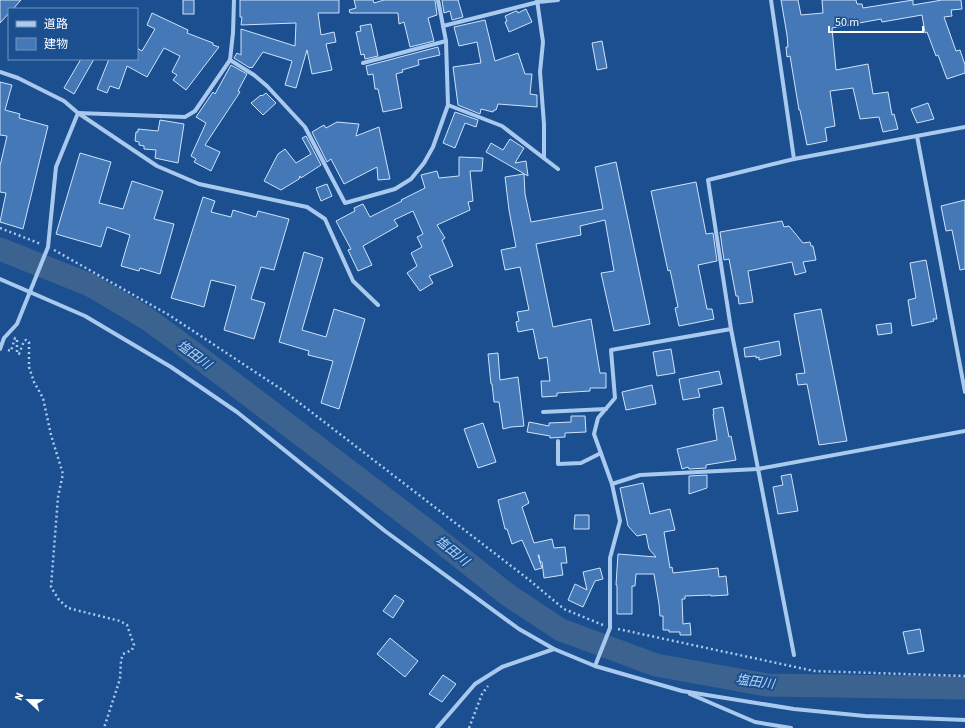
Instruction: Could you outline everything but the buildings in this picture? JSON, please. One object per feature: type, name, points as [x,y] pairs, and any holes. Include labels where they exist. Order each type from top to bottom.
[{"type":"street","points":[[78,113],[185,117],[195,111],[230,60],[234,0]]},
{"type":"street","points":[[230,60],[254,75],[267,86],[305,127],[345,203],[395,189],[411,179],[424,163],[433,147],[448,105],[446,42],[438,0]]},
{"type":"street","points":[[443,26],[537,1],[558,0]]},
{"type":"street","points":[[771,0],[794,159]]},
{"type":"street","points":[[537,1],[543,42],[540,72],[544,124],[544,158]]},
{"type":"street","points":[[363,63],[446,42]]},
{"type":"street","points":[[0,72],[18,78],[64,101],[78,113],[157,166],[199,184],[307,207],[325,220],[353,280],[378,305]]},
{"type":"street","points":[[448,105],[502,126],[558,169]]},
{"type":"street","points":[[0,349],[4,338],[17,324],[48,247],[56,167],[78,113]]},
{"type":"street","points":[[794,655],[731,329],[708,180],[794,159],[965,127]]},
{"type":"street","points":[[917,136],[965,392]]},
{"type":"street","points":[[0,279],[85,316],[171,367],[236,412],[410,549],[519,629],[554,649],[595,666],[682,691],[794,709],[865,716],[965,720]]},
{"type":"street","points":[[595,666],[610,628],[610,558],[620,521],[612,484],[594,434],[598,418],[615,398],[611,350],[731,329]]},
{"type":"street","points":[[543,412],[606,409]]},
{"type":"street","points":[[612,484],[640,475],[758,469],[965,431]]},
{"type":"street","points":[[558,441],[558,464],[581,464],[601,453]]},
{"type":"street","points":[[437,728],[475,684],[502,667],[554,649]]},
{"type":"street","points":[[682,691],[755,722],[791,728]]},
{"type":"path","points":[[0,228],[48,247],[169,316],[284,391],[528,579],[564,609],[610,628],[814,671],[965,676]]},
{"type":"path","points":[[4,338],[8,351],[10,351],[15,338],[17,339],[17,353],[19,354],[24,341],[26,340],[29,342],[29,367],[34,382],[43,398],[51,434],[63,474],[58,497],[51,587],[59,600],[68,608],[120,621],[127,625],[134,645],[132,650],[123,654],[121,660],[120,679],[104,728]]},
{"type":"path","points":[[469,728],[482,694],[490,683]]},
{"type":"waterway","name":"塩田川","points":[[0,249],[90,285],[146,318],[425,529],[508,595],[561,630],[656,665],[767,685],[965,688]]}]
